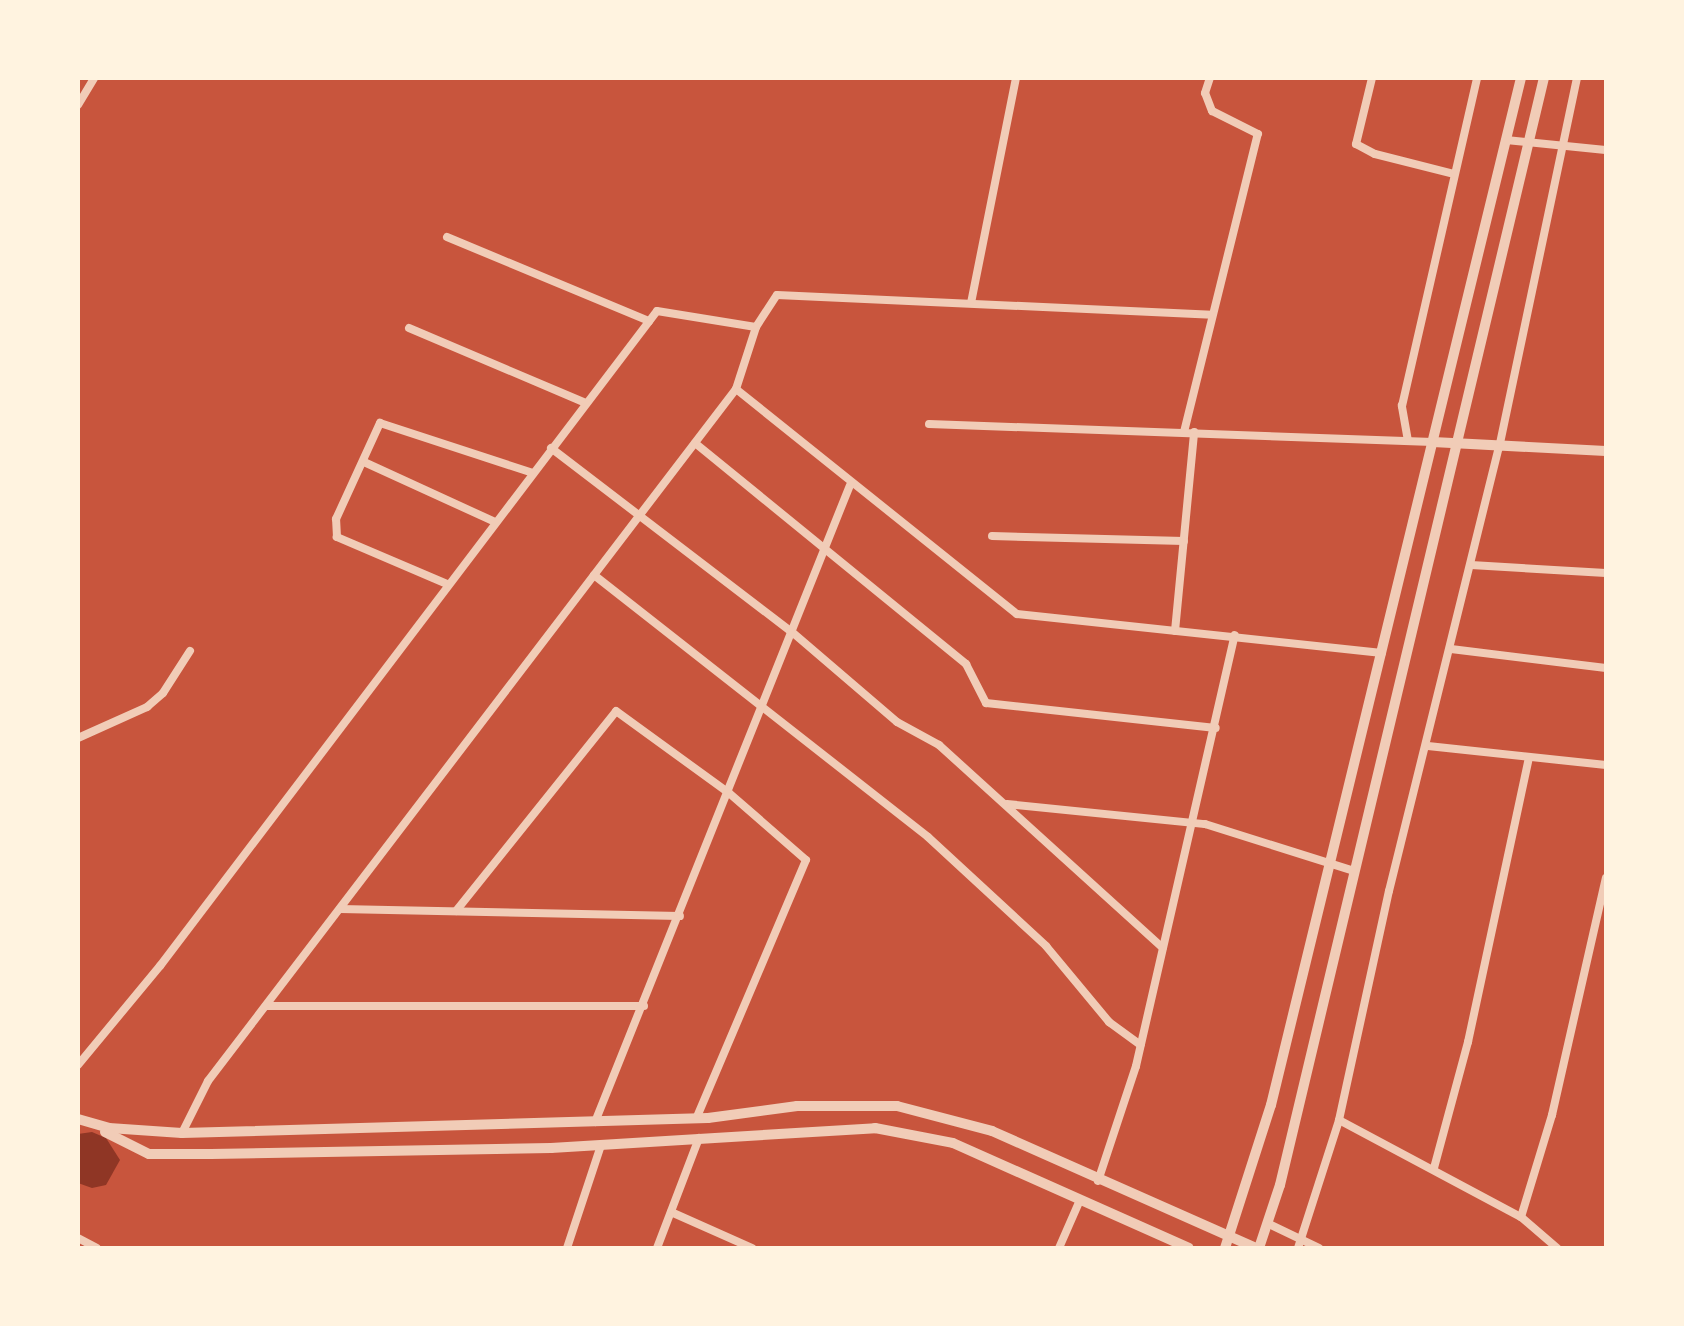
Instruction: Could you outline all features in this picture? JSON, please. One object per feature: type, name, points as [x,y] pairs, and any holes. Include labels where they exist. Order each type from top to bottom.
[{"type":"street","points":[[78,105],[94,78]]},
{"type":"street","points":[[971,303],[1016,78]]},
{"type":"street","points":[[1184,432],[1258,134],[1212,111],[1205,93],[1210,78]]},
{"type":"street","points":[[1372,78],[1356,144],[1375,154],[1454,174]]},
{"type":"street","points":[[1408,441],[1402,406],[1477,78]]},
{"type":"street","points":[[1225,1248],[1271,1105],[1521,78]]},
{"type":"street","points":[[78,1119],[109,1128],[182,1133],[696,1119],[797,1106],[897,1106],[992,1131],[1098,1181],[1257,1248],[1267,1223],[1354,871],[1544,78]]},
{"type":"street","points":[[1300,1244],[1339,1120],[1389,891],[1428,746],[1499,448],[1560,147],[1577,78]]},
{"type":"street","points":[[1506,140],[1606,150]]},
{"type":"street","points":[[447,237],[649,321]]},
{"type":"street","points":[[182,1133],[208,1081],[736,389],[756,327],[777,295],[1212,315]]},
{"type":"street","points":[[78,1065],[657,311],[756,327]]},
{"type":"street","points":[[409,328],[586,403]]},
{"type":"street","points":[[736,389],[850,485],[945,553],[1017,614],[1382,653]]},
{"type":"street","points":[[447,584],[337,537],[336,519],[380,423],[533,473]]},
{"type":"street","points":[[929,424],[1194,432],[1606,451]]},
{"type":"street","points":[[1175,631],[1194,432]]},
{"type":"street","points":[[695,443],[966,664],[986,703],[1216,728]]},
{"type":"street","points":[[551,448],[792,632],[897,722],[939,745],[1163,948]]},
{"type":"street","points":[[364,462],[495,522]]},
{"type":"street","points":[[595,1122],[850,485]]},
{"type":"street","points":[[992,536],[1184,541]]},
{"type":"street","points":[[1471,565],[1606,573]]},
{"type":"street","points":[[594,575],[928,837],[1046,946],[1109,1022],[1141,1045]]},
{"type":"street","points":[[1098,1181],[1141,1045],[1235,635]]},
{"type":"street","points":[[1451,649],[1606,668]]},
{"type":"street","points":[[78,738],[147,707],[163,693],[190,651]]},
{"type":"street","points":[[456,911],[616,711],[729,793],[806,860],[696,1119]]},
{"type":"street","points":[[1428,746],[1606,765]]},
{"type":"street","points":[[1434,1168],[1472,1027],[1529,758]]},
{"type":"street","points":[[1006,804],[1192,823],[1354,871]]},
{"type":"street","points":[[1521,1217],[1552,1115],[1606,878]]},
{"type":"street","points":[[340,909],[680,916]]},
{"type":"street","points":[[266,1006],[644,1006]]},
{"type":"street","points":[[1339,1120],[1521,1217],[1557,1248]]},
{"type":"street","points":[[78,1126],[113,1134],[149,1154],[601,1145],[824,1129],[901,1132],[953,1143],[1189,1248]]},
{"type":"street","points":[[657,1248],[699,1138]]},
{"type":"street","points":[[567,1248],[601,1145]]},
{"type":"street","points":[[1059,1248],[1080,1200]]},
{"type":"street","points":[[671,1212],[752,1248]]},
{"type":"street","points":[[1267,1223],[1300,1244],[1319,1248]]},
{"type":"street","points":[[78,1238],[97,1248]]},
{"type":"shaded area","points":[[92,1132],[106,1138],[120,1160],[106,1185],[92,1188],[78,1183],[78,1134]]}]
